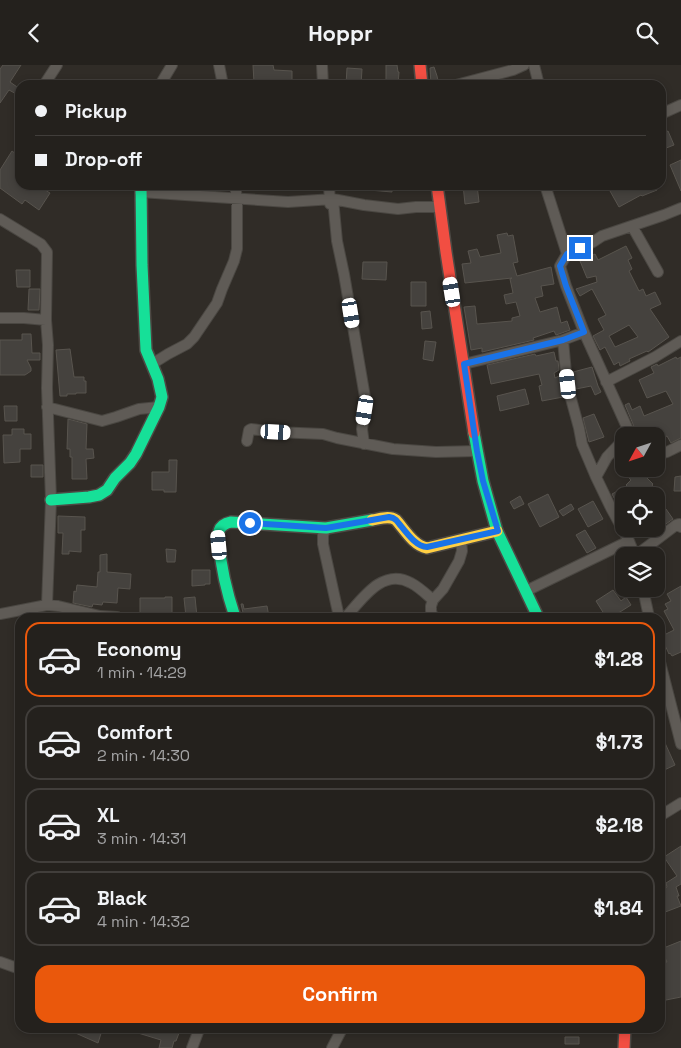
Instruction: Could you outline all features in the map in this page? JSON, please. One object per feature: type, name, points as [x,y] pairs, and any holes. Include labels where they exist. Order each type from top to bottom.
[{"type":"street","points":[[47,80],[57,65]]},
{"type":"street","points":[[163,80],[172,65]]},
{"type":"street","points":[[219,65],[222,80]]},
{"type":"street","points":[[322,65],[323,80]]},
{"type":"street","points":[[420,65],[422,80]]},
{"type":"street","points":[[475,80],[514,70],[524,65]]},
{"type":"street","points":[[534,65],[538,80]]},
{"type":"street","points":[[666,112],[681,105]]},
{"type":"street","points":[[51,500],[88,497],[99,495],[107,490],[136,453],[162,397],[158,379],[147,357],[146,350],[140,190]]},
{"type":"street","points":[[150,190],[288,202],[331,199],[398,209],[440,207]]},
{"type":"street","points":[[152,364],[188,344],[217,303],[237,249],[236,190]]},
{"type":"street","points":[[329,190],[366,403],[362,429],[364,444]]},
{"type":"street","points":[[438,190],[483,481],[498,531],[536,613]]},
{"type":"street","points":[[547,190],[567,254]]},
{"type":"street","points":[[331,199],[332,210]]},
{"type":"street","points":[[624,427],[584,332],[560,266],[567,254],[602,236],[681,208]]},
{"type":"street","points":[[0,219],[41,244],[47,252],[47,407],[51,500],[47,605]]},
{"type":"street","points":[[632,226],[658,272]]},
{"type":"street","points":[[0,318],[46,320]]},
{"type":"street","points":[[464,364],[563,340],[584,332]]},
{"type":"street","points":[[563,340],[568,384],[582,444],[611,508],[630,541],[635,556],[676,525],[679,524],[681,527]]},
{"type":"street","points":[[606,381],[655,357],[681,341]]},
{"type":"street","points":[[47,407],[102,421],[139,409],[159,407]]},
{"type":"street","points":[[247,441],[249,430],[251,429],[323,434],[393,449],[477,451]]},
{"type":"street","points":[[667,452],[681,445]]},
{"type":"street","points":[[596,477],[607,457],[615,449]]},
{"type":"street","points":[[667,452],[681,456]]},
{"type":"street","points":[[234,613],[220,558],[218,532],[226,523],[326,528],[389,517],[396,520],[416,544],[422,547],[498,531]]},
{"type":"street","points":[[326,528],[322,544],[338,613]]},
{"type":"street","points":[[431,613],[433,600],[443,589],[459,561],[462,551],[461,540]]},
{"type":"street","points":[[526,591],[630,541]]},
{"type":"street","points":[[349,613],[365,595],[390,578],[402,579],[412,583],[433,600]]},
{"type":"street","points":[[644,597],[648,613]]},
{"type":"street","points":[[0,614],[47,605],[86,613]]},
{"type":"street","points":[[665,682],[681,744]]},
{"type":"street","points":[[665,813],[681,803]]},
{"type":"street","points":[[0,962],[15,967]]},
{"type":"street","points":[[192,1048],[196,1033]]},
{"type":"street","points":[[335,1046],[340,1033]]},
{"type":"street","points":[[624,1048],[625,1033]]},
{"type":"building","points":[[3,65],[21,65],[10,82],[15,86],[15,93],[9,90],[0,103],[0,69]]},
{"type":"building","points":[[253,65],[273,65],[274,70],[292,71],[292,80],[254,80]]},
{"type":"building","points":[[386,65],[397,65],[398,80],[386,80]]},
{"type":"building","points":[[434,67],[438,80],[431,80],[430,68]]},
{"type":"building","points":[[347,68],[362,69],[361,80],[346,80]]},
{"type":"building","points":[[668,131],[674,145],[666,148],[666,132]]},
{"type":"building","points":[[12,151],[15,153],[15,190],[45,190],[50,193],[39,210],[25,200],[22,204],[0,188],[0,170]]},
{"type":"building","points":[[681,160],[681,191],[670,165]]},
{"type":"building","points":[[369,190],[392,190],[392,192]]},
{"type":"building","points":[[464,190],[478,190],[479,202],[465,204]]},
{"type":"building","points":[[657,190],[641,195],[619,207],[610,191]]},
{"type":"building","points":[[507,233],[508,236],[513,235],[518,262],[513,263],[517,276],[551,267],[554,284],[541,286],[543,296],[535,298],[540,312],[557,307],[561,323],[567,321],[570,330],[556,335],[554,331],[533,338],[534,340],[482,352],[482,348],[471,350],[464,307],[475,306],[477,324],[512,321],[512,318],[520,316],[516,302],[506,304],[504,295],[513,293],[510,279],[512,278],[465,283],[462,264],[471,263],[468,251],[477,249],[480,257],[501,253],[497,235]]},
{"type":"building","points":[[626,246],[632,258],[628,260],[632,269],[629,271],[639,291],[643,289],[646,296],[655,292],[661,304],[650,309],[669,337],[648,352],[629,359],[630,361],[620,366],[619,362],[614,365],[605,347],[600,350],[593,336],[604,330],[598,319],[606,315],[592,289],[580,296],[576,289],[597,282],[596,276],[587,278],[580,261],[595,254],[598,260]],"holes":[[[629,325],[638,337],[615,347],[609,336]]]},
{"type":"building","points":[[363,262],[387,262],[386,280],[362,279]]},
{"type":"building","points":[[16,270],[30,270],[30,287],[17,287]]},
{"type":"building","points":[[411,282],[426,282],[426,306],[411,306]]},
{"type":"building","points":[[29,289],[40,289],[39,310],[28,310]]},
{"type":"building","points":[[430,311],[432,328],[422,329],[421,312]]},
{"type":"building","points":[[22,334],[31,334],[32,353],[40,353],[40,360],[27,360],[31,371],[25,375],[0,375],[0,340],[22,340]]},
{"type":"building","points":[[425,341],[436,342],[433,361],[423,359]]},
{"type":"building","points":[[70,349],[74,377],[84,377],[86,393],[60,396],[56,350]]},
{"type":"building","points":[[554,352],[559,370],[554,373],[555,378],[559,376],[563,397],[542,401],[539,386],[542,385],[539,374],[491,384],[487,365],[535,354],[536,356]]},
{"type":"building","points":[[676,357],[677,359],[681,357],[681,438],[671,443],[667,436],[665,437],[665,427],[634,427],[625,405],[629,403],[632,410],[640,406],[644,416],[673,404],[666,391],[647,398],[639,380],[654,373],[651,367],[657,364],[658,366]]},
{"type":"building","points":[[592,367],[601,392],[595,395],[591,386],[576,389],[574,383],[573,372]]},
{"type":"building","points":[[525,389],[529,404],[500,411],[497,396]]},
{"type":"building","points":[[4,406],[17,406],[17,421],[5,421]]},
{"type":"building","points":[[594,414],[604,437],[589,442],[583,418]]},
{"type":"building","points":[[68,419],[87,424],[86,449],[93,449],[94,458],[86,459],[87,479],[72,479],[72,457],[70,457],[70,449],[67,449]]},
{"type":"building","points":[[12,429],[24,429],[24,434],[31,434],[31,449],[20,449],[20,462],[4,463],[3,435],[12,435]]},
{"type":"building","points":[[169,460],[177,460],[176,492],[152,490],[152,472],[169,472]]},
{"type":"building","points":[[31,465],[43,465],[43,477],[31,477]]},
{"type":"building","points":[[681,476],[681,491],[674,491],[675,477]]},
{"type":"building","points":[[628,477],[646,477],[654,487],[625,487],[631,480]]},
{"type":"building","points":[[548,494],[559,517],[540,527],[528,504]]},
{"type":"building","points":[[520,496],[524,504],[514,509],[510,502]]},
{"type":"building","points":[[593,501],[603,519],[588,527],[578,509]]},
{"type":"building","points":[[571,504],[574,509],[563,516],[559,511]]},
{"type":"building","points":[[666,509],[673,519],[665,525],[665,510]]},
{"type":"building","points":[[58,516],[85,517],[85,530],[81,530],[81,552],[69,551],[69,554],[62,554],[63,533],[58,533]]},
{"type":"building","points":[[585,530],[596,548],[587,553],[576,535]]},
{"type":"building","points":[[166,549],[176,550],[175,562],[167,562]]},
{"type":"building","points":[[107,554],[107,572],[131,574],[130,589],[118,588],[117,603],[103,602],[102,605],[93,604],[92,607],[73,603],[74,591],[76,592],[77,585],[97,587],[98,572],[100,572],[100,555]]},
{"type":"building","points":[[192,570],[210,570],[210,584],[192,586]]},
{"type":"building","points":[[681,586],[681,652],[672,656],[665,645],[665,634],[674,630],[664,611],[668,609],[665,604],[671,601],[667,594]]},
{"type":"building","points":[[613,590],[615,597],[618,597],[621,601],[626,597],[631,605],[618,613],[604,613],[596,601]]},
{"type":"building","points":[[172,597],[172,613],[140,613],[140,598]]},
{"type":"building","points":[[195,597],[197,613],[186,613],[184,598]]},
{"type":"building","points":[[241,604],[243,604],[244,609],[267,606],[268,613],[243,613]]},
{"type":"building","points":[[665,743],[675,765],[665,770]]},
{"type":"building","points":[[681,846],[681,884],[676,887],[681,906],[665,912],[666,883],[677,876],[665,856]]},
{"type":"building","points":[[681,941],[681,997],[665,1000],[665,962],[667,962],[665,947]]},
{"type":"building","points":[[76,1033],[101,1033],[98,1043]]},
{"type":"building","points":[[138,1033],[179,1033],[172,1048],[159,1048],[161,1040]]},
{"type":"building","points":[[565,1037],[579,1037],[579,1044],[565,1044]]},
{"type":"traffic: fast","points":[[51,500],[89,497],[99,495],[107,490],[136,454],[162,397],[158,379],[146,350],[141,190]]},
{"type":"traffic: fast","points":[[474,433],[483,481],[497,531],[536,613]]},
{"type":"traffic: fast","points":[[234,613],[221,562],[218,539],[221,527],[231,522],[326,528],[372,520]]},
{"type":"traffic: slow","points":[[372,520],[384,518],[396,520],[413,540],[427,548],[497,531]]},
{"type":"traffic: jam","points":[[420,65],[422,80]]},
{"type":"traffic: jam","points":[[438,190],[474,433]]},
{"type":"traffic: jam","points":[[624,1048],[625,1033]]},
{"type":"route","points":[[250,523],[326,528],[389,517],[396,520],[416,544],[422,547],[498,531],[483,481],[464,364],[563,340],[584,332],[560,266],[567,254],[580,248]]}]
